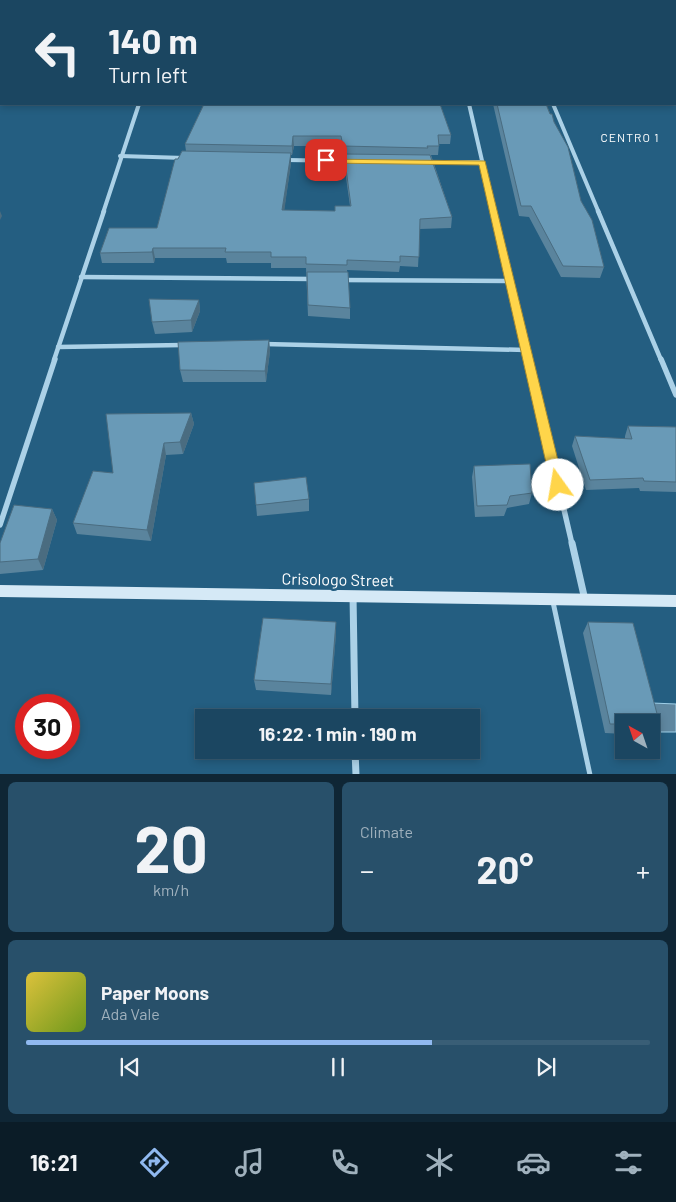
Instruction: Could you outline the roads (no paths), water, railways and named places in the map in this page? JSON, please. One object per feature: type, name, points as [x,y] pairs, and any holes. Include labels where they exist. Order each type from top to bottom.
[{"type":"street","points":[[0,526],[138,105]]},
{"type":"street","points":[[469,105],[585,601]]},
{"type":"street","points":[[553,105],[676,395]]},
{"type":"street","points":[[120,156],[188,158]]},
{"type":"street","points":[[276,160],[354,161]]},
{"type":"street","points":[[423,162],[482,162]]},
{"type":"street","points":[[81,277],[320,280]]},
{"type":"street","points":[[330,280],[510,281]]},
{"type":"street","points":[[255,344],[526,350]]},
{"type":"street","points":[[58,347],[186,345]]},
{"type":"street","name":"Crisologo Street","points":[[0,591],[676,601]]},
{"type":"street","points":[[353,595],[355,709]]},
{"type":"street","points":[[355,759],[356,774]]},
{"type":"lane","points":[[553,600],[590,774]]},
{"type":"district","name":"CENTRO 1","points":[[630,137]]}]
